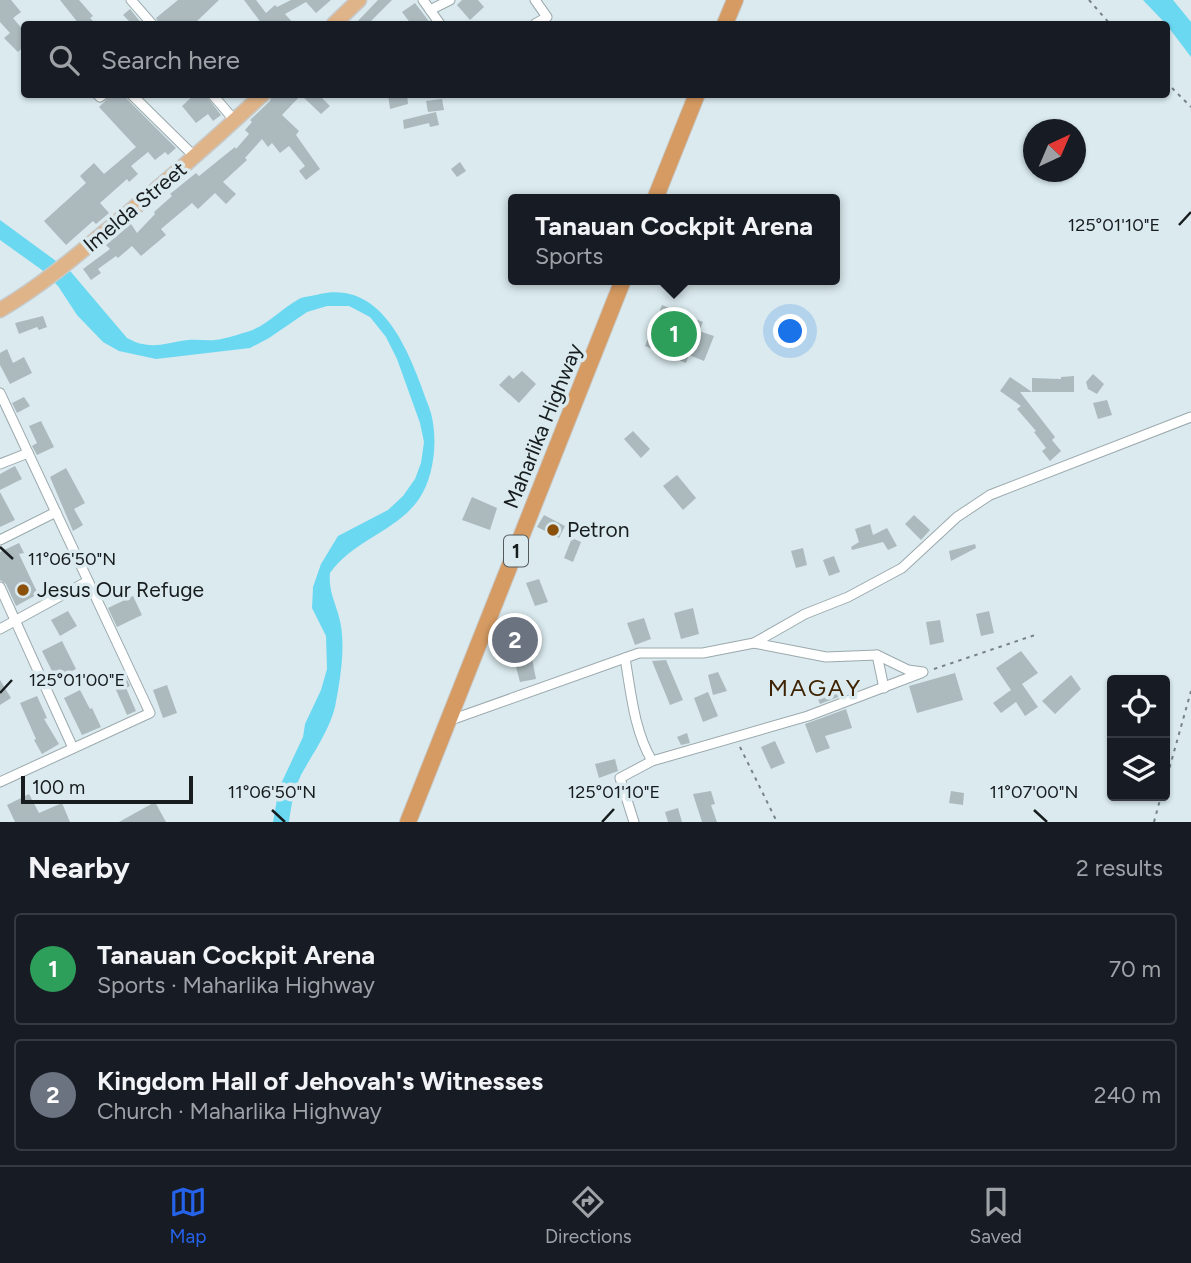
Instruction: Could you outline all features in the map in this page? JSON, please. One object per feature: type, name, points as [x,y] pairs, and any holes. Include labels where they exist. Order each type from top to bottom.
[{"type":"highway","points":[[726,21],[734,0]]},
{"type":"highway","points":[[657,194],[695,98]]},
{"type":"highway","name":"Maharlika Highway","points":[[408,822],[621,285]]},
{"type":"main road","points":[[337,21],[359,0]]},
{"type":"main road","name":"Imelda Street","points":[[0,310],[34,290],[73,259],[195,157],[259,98]]},
{"type":"street","points":[[131,0],[149,21]]},
{"type":"street","points":[[424,0],[438,21]]},
{"type":"street","points":[[430,10],[450,0]]},
{"type":"street","points":[[535,0],[547,17],[540,21]]},
{"type":"street","points":[[135,98],[195,157]]},
{"type":"street","points":[[215,98],[235,121]]},
{"type":"street","points":[[0,393],[150,713],[0,782]]},
{"type":"street","points":[[448,721],[639,653],[703,653],[754,643],[805,614],[848,597],[902,568],[957,517],[990,495],[1191,417]]},
{"type":"street","points":[[0,464],[28,453]]},
{"type":"street","points":[[0,540],[56,512]]},
{"type":"street","points":[[0,629],[88,581]]},
{"type":"street","points":[[0,587],[73,748]]},
{"type":"street","points":[[754,643],[826,657],[877,655],[908,670],[923,672]]},
{"type":"street","points":[[877,655],[884,688]]},
{"type":"street","points":[[625,658],[634,712],[652,761]]},
{"type":"street","points":[[634,822],[620,778],[652,761],[808,716],[923,672]]},
{"type":"path","points":[[1089,0],[1107,21]]},
{"type":"path","points":[[1170,85],[1191,107]]},
{"type":"path","points":[[923,672],[1035,635]]},
{"type":"path","points":[[1170,766],[1191,691]]},
{"type":"path","points":[[735,737],[777,822]]},
{"type":"path","points":[[1154,822],[1160,801]]},
{"type":"water","points":[[1143,0],[1173,0],[1191,22],[1191,57],[1170,29],[1170,21],[1163,21]]},
{"type":"water","points":[[0,220],[71,272],[127,338],[135,342],[157,345],[188,340],[224,339],[257,328],[301,298],[343,293],[362,299],[379,311],[404,346],[432,418],[432,467],[424,490],[410,510],[350,552],[330,573],[330,587],[340,619],[342,636],[339,687],[329,725],[299,780],[289,822],[273,822],[279,788],[303,737],[305,724],[321,690],[327,669],[326,636],[312,608],[313,587],[321,564],[338,536],[388,510],[403,496],[415,479],[421,463],[424,442],[420,423],[397,359],[386,337],[370,317],[349,306],[327,306],[307,312],[250,348],[156,359],[119,351],[103,342],[77,315],[58,286],[42,270],[0,240]]},
{"type":"building","points":[[0,0],[11,0],[21,12],[13,18],[21,27],[21,49],[18,52],[4,38],[10,33],[0,22]]},
{"type":"building","points":[[60,0],[79,0],[93,16],[90,18],[93,21],[77,21]]},
{"type":"building","points":[[178,0],[219,0],[197,21],[158,21],[156,18]]},
{"type":"building","points":[[244,0],[256,0],[266,13],[275,5],[277,7],[291,0],[331,0],[316,13],[306,2],[285,14],[291,21],[260,21]]},
{"type":"building","points":[[378,0],[392,0],[371,21],[358,21]]},
{"type":"building","points":[[462,0],[478,0],[484,7],[470,20],[457,5]]},
{"type":"building","points":[[415,3],[429,21],[409,21],[402,12]]},
{"type":"building","points":[[130,9],[140,21],[129,21],[123,15]]},
{"type":"building","points":[[108,98],[126,98],[176,148],[168,155],[165,152],[155,160],[148,152],[131,166],[138,174],[129,182],[127,179],[100,203],[109,213],[96,224],[93,221],[66,245],[44,221],[86,183],[80,176],[94,163],[104,174],[136,147],[99,107]]},
{"type":"building","points":[[191,98],[208,98],[221,115],[213,121],[208,114],[196,123],[182,106]]},
{"type":"building","points":[[271,98],[298,98],[282,115],[299,131],[296,135],[320,169],[306,180],[299,171],[305,166],[289,146],[280,153],[272,143],[268,147],[262,139],[245,158],[247,160],[223,182],[236,194],[226,204],[215,193],[198,209],[192,203],[161,229],[166,235],[141,256],[132,246],[98,269],[101,273],[91,280],[83,269],[110,249],[106,245],[131,224],[137,233],[172,196],[170,194],[196,173],[199,176],[235,147],[236,149],[249,134],[245,130],[252,122],[250,120]]},
{"type":"building","points":[[304,98],[322,98],[330,106],[321,114]]},
{"type":"building","points":[[389,98],[407,98],[408,104],[390,109]]},
{"type":"building","points":[[442,99],[444,110],[428,112],[426,101]]},
{"type":"building","points":[[436,112],[439,125],[430,127],[429,123],[404,129],[403,120]]},
{"type":"building","points":[[460,162],[466,171],[457,177],[451,169]]},
{"type":"building","points":[[662,305],[703,322],[699,331],[714,336],[704,361],[689,355],[686,363],[645,346]]},
{"type":"building","points":[[43,316],[47,327],[39,330],[37,327],[19,334],[15,323]]},
{"type":"building","points":[[7,349],[13,363],[24,357],[32,373],[10,384],[0,365],[0,353]]},
{"type":"building","points":[[522,371],[536,384],[519,403],[499,385],[509,375],[513,379]]},
{"type":"building","points":[[1093,374],[1104,384],[1097,394],[1088,389],[1086,382]]},
{"type":"building","points":[[1074,376],[1074,392],[1032,392],[1032,378],[1061,379]]},
{"type":"building","points":[[1010,377],[1032,392],[1020,392],[1055,437],[1052,440],[1061,451],[1050,461],[1042,451],[1046,448],[1034,432],[1036,431],[1017,409],[1021,406],[1000,391]]},
{"type":"building","points":[[24,397],[30,406],[17,413],[12,403]]},
{"type":"building","points":[[1107,400],[1112,415],[1098,419],[1093,403]]},
{"type":"building","points":[[41,421],[54,447],[37,455],[32,446],[37,443],[29,426]]},
{"type":"building","points":[[633,431],[650,449],[641,458],[624,439]]},
{"type":"building","points":[[15,466],[22,479],[0,490],[0,474]]},
{"type":"building","points":[[66,468],[85,503],[74,509],[83,525],[73,531],[50,477]]},
{"type":"building","points":[[677,475],[696,498],[683,510],[663,486]]},
{"type":"building","points":[[0,492],[15,520],[0,527]]},
{"type":"building","points":[[472,497],[497,508],[490,530],[462,520]]},
{"type":"building","points":[[544,515],[565,526],[559,538],[537,527]]},
{"type":"building","points":[[914,515],[930,530],[921,540],[905,524]]},
{"type":"building","points":[[870,524],[873,535],[887,528],[897,546],[888,550],[883,542],[852,550],[851,547],[859,542],[855,529]]},
{"type":"building","points":[[572,538],[581,542],[573,562],[564,558]]},
{"type":"building","points":[[19,543],[24,553],[19,554],[38,594],[16,606],[6,584],[0,580],[0,552]]},
{"type":"building","points":[[975,544],[976,548],[951,561],[949,551]]},
{"type":"building","points":[[803,548],[807,565],[796,568],[791,551]]},
{"type":"building","points":[[834,556],[840,572],[829,576],[823,560]]},
{"type":"building","points":[[539,579],[548,602],[535,606],[526,583]]},
{"type":"building","points":[[133,596],[142,615],[117,627],[108,608]]},
{"type":"building","points":[[693,608],[699,634],[681,639],[674,613]]},
{"type":"building","points":[[68,611],[77,626],[60,636],[51,620]]},
{"type":"building","points":[[989,611],[994,633],[981,636],[976,614]]},
{"type":"building","points":[[644,618],[651,639],[635,645],[627,623]]},
{"type":"building","points":[[940,620],[944,642],[930,645],[926,622]]},
{"type":"building","points":[[62,641],[76,669],[56,679],[42,651]]},
{"type":"building","points":[[530,648],[536,679],[520,682],[512,652]]},
{"type":"building","points":[[1021,651],[1038,673],[1022,684],[1038,707],[1025,716],[1016,702],[1001,713],[993,703],[1011,690],[996,668]]},
{"type":"building","points":[[666,660],[683,700],[670,705],[652,661]]},
{"type":"building","points":[[123,671],[130,686],[126,688],[136,711],[127,715],[110,676]]},
{"type":"building","points":[[718,672],[727,691],[713,695],[708,675]]},
{"type":"building","points":[[955,673],[963,700],[917,713],[909,686]]},
{"type":"building","points":[[1071,675],[1081,689],[1055,714],[1042,701]]},
{"type":"building","points":[[0,680],[11,698],[0,705]]},
{"type":"building","points":[[836,684],[841,696],[820,704],[815,692]]},
{"type":"building","points":[[167,685],[177,713],[163,718],[153,690]]},
{"type":"building","points":[[80,690],[101,727],[82,735],[64,698]]},
{"type":"building","points":[[708,692],[718,716],[703,722],[694,698]]},
{"type":"building","points":[[37,696],[47,718],[44,719],[59,744],[42,754],[20,703]]},
{"type":"building","points":[[846,709],[852,728],[825,736],[830,748],[816,753],[805,724]]},
{"type":"building","points":[[687,733],[690,743],[681,745],[677,737]]},
{"type":"building","points":[[775,741],[785,763],[771,769],[761,747]]},
{"type":"building","points":[[615,759],[618,771],[599,778],[595,764]]},
{"type":"building","points":[[711,791],[715,804],[711,805],[717,822],[702,822],[693,794]]},
{"type":"building","points":[[951,791],[964,793],[963,805],[949,803]]},
{"type":"building","points":[[29,794],[39,813],[62,803],[70,822],[15,822],[7,805]]},
{"type":"building","points":[[155,802],[166,822],[119,822]]},
{"type":"building","points":[[678,808],[682,822],[668,822],[665,812]]},
{"type":"place","name":"Tanauan Cockpit Arena","points":[[674,334]]},
{"type":"place","name":"Petron","points":[[553,530]]},
{"type":"place","name":"Jesus Our Refuge","points":[[23,590]]},
{"type":"place","name":"Kingdom Hall of Jehovah's Witnesses","points":[[515,640]]},
{"type":"district","name":"MAGAY","points":[[815,688]]}]
